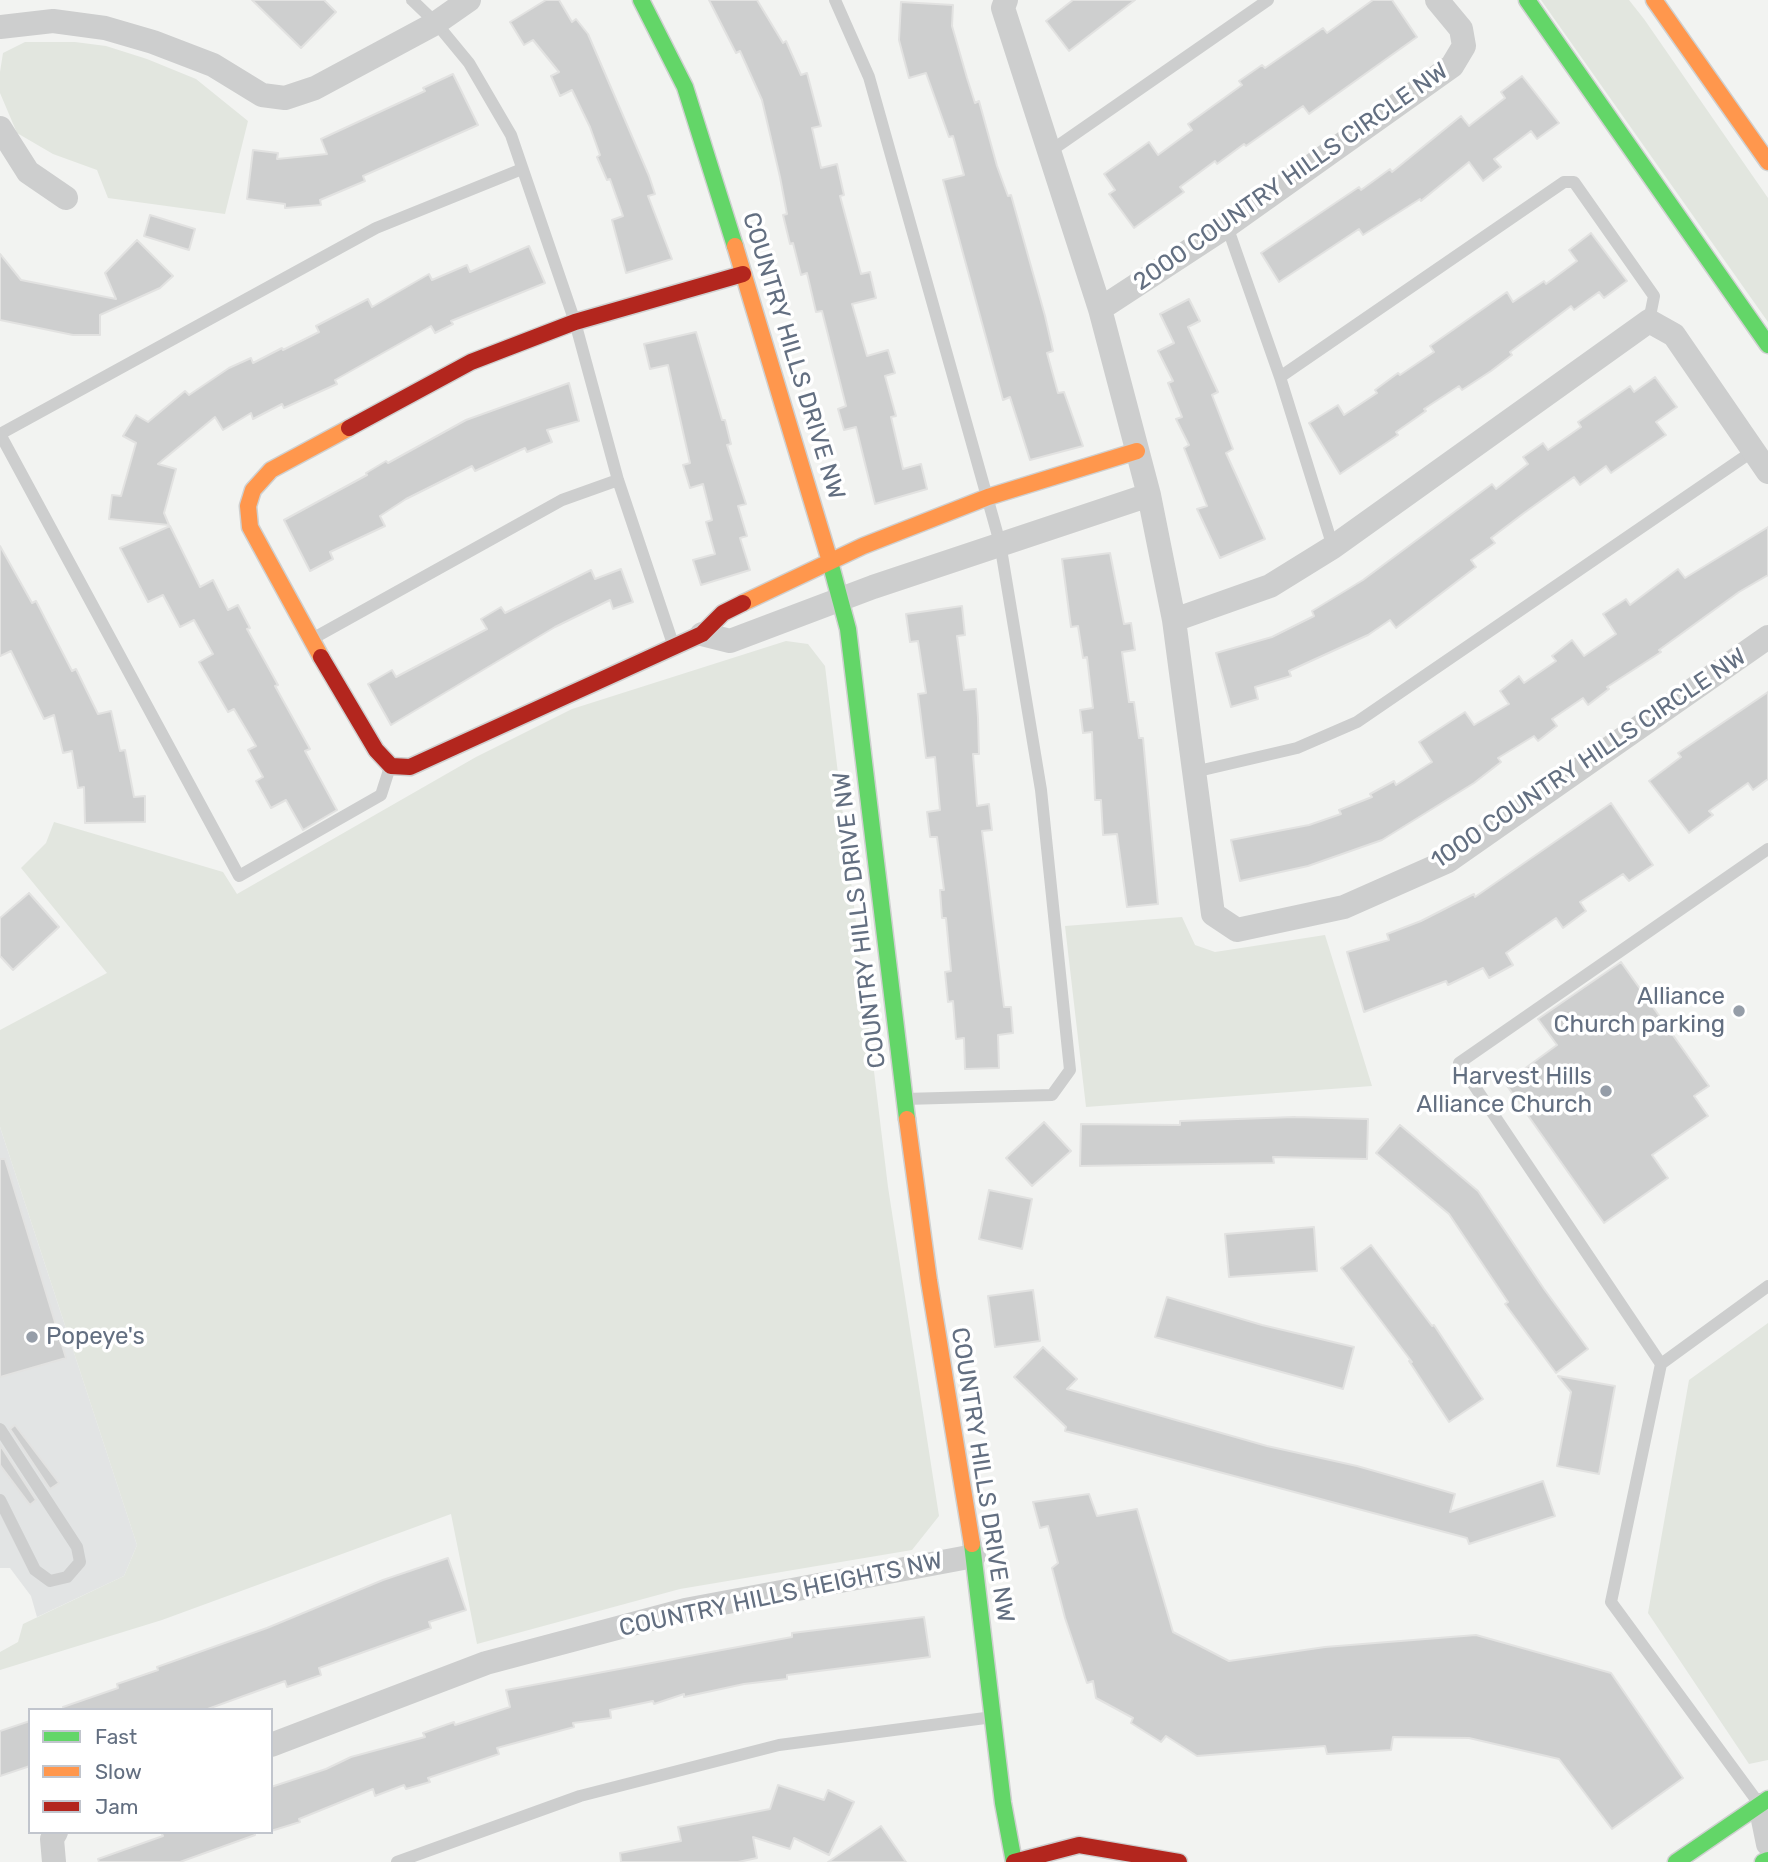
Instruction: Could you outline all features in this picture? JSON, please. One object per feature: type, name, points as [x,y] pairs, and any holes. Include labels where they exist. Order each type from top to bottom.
[{"type":"street","points":[[0,27],[53,21],[105,28],[153,42],[213,65],[262,95],[285,98],[315,88],[436,23],[469,0]]},
{"type":"street","name":"COUNTRY HILLS DRIVE NW","points":[[641,0],[685,87],[842,599],[904,1099],[929,1281],[974,1556],[1003,1803],[1014,1862]]},
{"type":"street","points":[[702,634],[730,641],[1000,543],[1149,495],[1100,309],[1003,8],[1006,0]]},
{"type":"street","name":"2000 COUNTRY HILLS CIRCLE NW","points":[[1100,309],[1227,226],[1452,66],[1464,46],[1461,29],[1437,0]]},
{"type":"street","points":[[1527,0],[1768,345]]},
{"type":"street","points":[[1654,0],[1768,162]]},
{"type":"street","points":[[0,128],[28,172],[66,198]]},
{"type":"street","points":[[743,274],[575,322],[471,362],[271,470],[253,490],[248,506],[250,527],[310,639],[376,750],[391,766],[410,767],[481,732],[702,634],[723,613],[831,561],[988,497],[1137,451]]},
{"type":"street","points":[[1174,620],[1270,586],[1332,547],[1649,321],[1674,335],[1768,472]]},
{"type":"street","name":"1000 COUNTRY HILLS CIRCLE NW","points":[[1149,495],[1174,620],[1213,914],[1237,930],[1344,907],[1448,861],[1768,637]]},
{"type":"street","name":"COUNTRY HILLS HEIGHTS NW","points":[[273,1744],[486,1663],[685,1609],[974,1556]]},
{"type":"street","points":[[1676,1862],[1765,1804],[1768,1844]]},
{"type":"street","points":[[54,1834],[52,1839],[54,1862]]},
{"type":"street","points":[[1014,1862],[1079,1845],[1179,1862]]},
{"type":"lane","points":[[412,0],[436,23],[469,63],[511,135],[575,322],[618,480],[673,647]]},
{"type":"lane","points":[[835,0],[869,77],[1000,543],[1041,789],[1070,1070],[1052,1095],[904,1099]]},
{"type":"lane","points":[[1049,152],[1268,0]]},
{"type":"lane","points":[[391,766],[381,795],[239,876],[0,434],[376,228],[522,169]]},
{"type":"lane","points":[[1280,377],[1564,182],[1574,182],[1654,296],[1649,321]]},
{"type":"lane","points":[[1227,226],[1280,377],[1332,547]]},
{"type":"lane","points":[[1195,772],[1297,748],[1357,722],[1753,451]]},
{"type":"lane","points":[[310,639],[562,499],[618,480]]},
{"type":"lane","points":[[1661,1364],[1459,1063],[1768,849]]},
{"type":"lane","points":[[1765,1804],[1611,1602],[1661,1364],[1768,1286]]},
{"type":"lane","points":[[0,1429],[77,1547],[80,1562],[67,1577],[50,1581],[35,1570],[0,1500]]},
{"type":"lane","points":[[397,1862],[580,1796],[779,1745],[993,1717]]},
{"type":"shaded area","points":[[1541,0],[1629,0],[1644,19],[1768,198],[1768,322]]},
{"type":"shaded area","points":[[25,42],[75,42],[106,46],[147,59],[196,79],[248,121],[225,214],[108,198],[97,170],[53,154],[17,133],[0,93],[0,72],[3,53]]},
{"type":"shaded area","points":[[786,641],[808,644],[825,666],[888,1187],[939,1516],[912,1550],[680,1589],[477,1644],[451,1514],[162,1620],[0,1670],[0,1652],[18,1642],[23,1624],[124,1576],[137,1545],[0,1127],[0,1030],[107,973],[21,868],[46,843],[54,822],[223,872],[237,894],[476,757],[572,709]]},
{"type":"shaded area","points":[[1182,917],[1195,945],[1215,952],[1325,935],[1372,1086],[1086,1107],[1065,926]]},
{"type":"shaded area","points":[[0,1127],[137,1545],[124,1576],[37,1617],[31,1596],[10,1568],[0,1568]]},
{"type":"shaded area","points":[[1768,1323],[1768,1760],[1749,1764],[1648,1613],[1689,1380]]},
{"type":"building","points":[[252,0],[324,0],[336,12],[301,48]]},
{"type":"building","points":[[546,0],[559,0],[572,22],[576,19],[588,34],[649,176],[655,194],[648,196],[672,259],[626,273],[612,220],[623,216],[610,179],[607,180],[597,157],[600,155],[590,127],[572,90],[560,96],[551,76],[559,72],[533,40],[524,45],[510,22]]},
{"type":"building","points":[[709,0],[757,0],[783,43],[786,41],[801,75],[807,73],[821,126],[812,128],[821,168],[837,164],[844,195],[840,196],[861,274],[870,272],[876,298],[852,304],[867,356],[888,350],[895,373],[885,376],[896,416],[891,417],[903,469],[921,464],[927,489],[875,504],[856,427],[844,430],[838,409],[846,406],[822,311],[816,312],[807,273],[801,275],[793,243],[790,244],[783,215],[787,214],[780,177],[762,100],[740,51],[736,53]]},
{"type":"building","points":[[1073,0],[1135,0],[1069,51],[1046,21]]},
{"type":"building","points":[[1373,0],[1392,0],[1417,37],[1309,114],[1303,106],[1246,146],[1244,144],[1217,164],[1215,161],[1180,187],[1184,192],[1134,228],[1109,194],[1115,190],[1104,174],[1149,142],[1158,155],[1192,130],[1188,124],[1242,85],[1239,81],[1262,65],[1265,68],[1323,28],[1327,33]]},
{"type":"building","points":[[901,2],[953,5],[952,26],[967,78],[975,103],[979,101],[1008,196],[1011,195],[1045,316],[1053,351],[1047,353],[1058,393],[1064,392],[1083,446],[1030,460],[1010,397],[1003,400],[943,180],[964,175],[953,136],[949,137],[926,73],[909,78],[899,40]]},
{"type":"building","points":[[453,74],[478,125],[363,176],[365,181],[320,200],[321,205],[285,208],[285,204],[247,199],[253,150],[278,153],[277,159],[327,154],[321,139],[425,91],[423,88]]},
{"type":"building","points":[[1522,76],[1559,123],[1537,139],[1531,131],[1494,159],[1501,167],[1483,181],[1469,162],[1421,201],[1420,199],[1363,235],[1359,229],[1279,282],[1261,253],[1359,187],[1361,190],[1390,169],[1392,172],[1461,116],[1469,126],[1505,98],[1501,92]]},
{"type":"building","points":[[150,215],[195,229],[189,250],[144,236]]},
{"type":"building","points":[[1591,233],[1627,281],[1604,298],[1599,292],[1574,310],[1571,306],[1510,352],[1512,355],[1491,371],[1462,390],[1459,386],[1424,409],[1426,411],[1396,432],[1398,435],[1340,474],[1309,423],[1338,405],[1344,415],[1377,393],[1375,390],[1398,373],[1400,375],[1434,352],[1430,346],[1507,292],[1513,302],[1544,281],[1546,284],[1577,261],[1569,250]]},
{"type":"building","points":[[137,240],[173,276],[160,288],[100,315],[100,335],[73,335],[0,320],[0,254],[21,280],[116,299],[105,273]]},
{"type":"building","points":[[529,246],[545,283],[451,321],[453,324],[435,333],[431,326],[335,380],[337,384],[284,408],[282,404],[253,419],[251,413],[223,430],[215,417],[158,464],[176,469],[164,513],[169,525],[109,519],[112,495],[121,496],[136,443],[123,436],[136,415],[148,422],[185,391],[189,395],[229,368],[251,358],[253,363],[319,332],[316,326],[368,299],[372,307],[429,274],[432,280],[467,265],[470,272]]},
{"type":"building","points":[[1189,299],[1200,321],[1188,327],[1218,392],[1212,395],[1233,449],[1226,453],[1265,539],[1220,558],[1197,509],[1207,506],[1184,448],[1189,445],[1176,419],[1182,417],[1168,383],[1173,381],[1158,351],[1174,343],[1160,314]]},
{"type":"building","points":[[696,332],[722,420],[725,420],[731,444],[727,445],[746,504],[738,506],[747,536],[740,538],[750,570],[701,585],[693,560],[715,554],[706,522],[712,520],[703,484],[690,488],[683,465],[690,463],[668,365],[650,369],[644,344]]},
{"type":"building","points":[[1655,377],[1677,407],[1656,422],[1666,435],[1611,473],[1606,466],[1580,485],[1574,477],[1491,538],[1495,543],[1471,560],[1476,567],[1396,628],[1390,620],[1368,635],[1289,671],[1291,676],[1255,687],[1258,699],[1231,707],[1216,653],[1272,637],[1314,616],[1312,611],[1363,580],[1492,484],[1496,489],[1528,464],[1523,457],[1543,443],[1548,450],[1581,427],[1578,422],[1630,386],[1634,392]]},
{"type":"building","points":[[569,383],[579,421],[547,430],[552,442],[527,452],[525,448],[475,471],[472,466],[406,499],[380,516],[385,526],[330,552],[333,559],[310,571],[284,520],[367,475],[366,473],[386,461],[388,463],[466,420]]},
{"type":"building","points":[[170,526],[200,587],[213,580],[228,610],[238,605],[250,628],[247,629],[278,685],[275,686],[310,749],[305,751],[337,810],[303,830],[286,800],[271,808],[256,781],[263,777],[248,750],[256,746],[234,709],[228,712],[199,662],[213,654],[194,620],[180,627],[163,595],[148,602],[120,548]]},
{"type":"building","points":[[1768,527],[1768,575],[1739,592],[1659,650],[1661,652],[1607,687],[1609,689],[1588,705],[1583,698],[1552,719],[1557,726],[1538,741],[1534,736],[1498,758],[1501,762],[1474,783],[1382,840],[1308,866],[1240,881],[1231,840],[1309,825],[1341,814],[1339,810],[1372,797],[1370,794],[1394,781],[1396,785],[1432,762],[1419,742],[1465,712],[1474,725],[1509,704],[1500,691],[1519,676],[1524,683],[1556,661],[1552,656],[1572,640],[1584,656],[1616,634],[1603,614],[1626,599],[1630,605],[1678,569],[1685,578]]},
{"type":"building","points":[[0,546],[32,603],[36,601],[72,671],[76,669],[98,714],[111,711],[120,751],[125,750],[134,797],[145,796],[145,822],[85,823],[84,787],[78,788],[72,751],[63,753],[54,715],[44,719],[11,651],[0,656]]},
{"type":"building","points":[[1110,553],[1124,624],[1131,623],[1135,650],[1122,652],[1129,702],[1134,702],[1139,738],[1143,738],[1158,904],[1127,907],[1117,834],[1103,835],[1101,800],[1095,800],[1092,732],[1083,733],[1080,710],[1093,708],[1087,657],[1083,658],[1078,626],[1071,627],[1062,559]]},
{"type":"building","points":[[621,569],[633,602],[613,609],[610,600],[555,627],[391,725],[368,684],[392,670],[396,677],[487,629],[481,619],[501,607],[505,613],[591,570],[595,579]]},
{"type":"building","points":[[962,606],[965,635],[957,636],[964,690],[976,689],[979,754],[973,754],[977,806],[989,804],[992,830],[982,831],[1004,1007],[1011,1007],[1013,1033],[998,1035],[999,1068],[965,1069],[964,1038],[956,1039],[953,1001],[948,1002],[945,972],[951,971],[946,918],[942,918],[940,890],[944,890],[937,837],[930,837],[927,812],[940,810],[935,757],[926,758],[918,694],[926,693],[918,641],[910,642],[906,614]]},
{"type":"building","points":[[1768,692],[1768,779],[1753,790],[1748,783],[1709,811],[1713,815],[1689,833],[1649,781],[1681,757],[1678,753]]},
{"type":"building","points":[[1611,803],[1653,865],[1629,881],[1623,874],[1580,902],[1586,911],[1563,928],[1556,918],[1506,953],[1513,965],[1489,978],[1483,968],[1448,985],[1446,981],[1364,1012],[1347,952],[1389,940],[1387,934],[1421,921],[1474,894],[1475,897]]},
{"type":"building","points":[[29,893],[59,927],[13,970],[0,956],[0,918]]},
{"type":"building","name":"Harvest Hills Alliance Church","points":[[1621,962],[1709,1086],[1694,1096],[1708,1116],[1652,1155],[1668,1178],[1604,1223],[1505,1083],[1557,1045],[1538,1019]]},
{"type":"building","points":[[1295,1117],[1368,1119],[1367,1159],[1273,1157],[1274,1163],[1080,1166],[1081,1124],[1180,1125],[1180,1121]]},
{"type":"building","points":[[1044,1122],[1071,1151],[1032,1186],[1006,1158]]},
{"type":"building","points":[[1400,1125],[1478,1191],[1588,1349],[1556,1373],[1505,1304],[1508,1302],[1449,1214],[1376,1153]]},
{"type":"building","points":[[0,1159],[5,1159],[66,1358],[0,1377]]},
{"type":"building","points":[[989,1190],[1032,1199],[1022,1249],[979,1239]]},
{"type":"building","points":[[1314,1227],[1317,1271],[1229,1277],[1225,1234]]},
{"type":"building","points":[[1371,1245],[1432,1326],[1434,1325],[1483,1399],[1449,1422],[1409,1361],[1412,1362],[1341,1268]]},
{"type":"building","points":[[1033,1290],[1040,1341],[995,1347],[988,1296]]},
{"type":"building","points":[[1167,1297],[1262,1325],[1354,1347],[1343,1389],[1155,1337]]},
{"type":"building","points":[[1043,1347],[1077,1379],[1067,1389],[1267,1446],[1357,1466],[1455,1494],[1450,1512],[1543,1481],[1555,1516],[1469,1544],[1467,1538],[1065,1431],[1066,1427],[1014,1377]]},
{"type":"building","points":[[1558,1376],[1615,1386],[1599,1474],[1557,1466],[1571,1392]]},
{"type":"building","points":[[15,1425],[59,1483],[50,1489],[10,1429]]},
{"type":"building","points":[[0,1445],[36,1500],[30,1505],[0,1465]]},
{"type":"building","points":[[1089,1494],[1097,1516],[1137,1509],[1173,1632],[1229,1661],[1325,1647],[1476,1635],[1611,1673],[1683,1778],[1612,1829],[1559,1759],[1469,1738],[1393,1737],[1391,1750],[1327,1754],[1325,1746],[1197,1756],[1166,1736],[1161,1742],[1131,1723],[1133,1718],[1096,1698],[1093,1681],[1087,1683],[1065,1618],[1052,1568],[1058,1563],[1048,1526],[1040,1528],[1033,1502]]},
{"type":"building","points":[[448,1558],[466,1610],[429,1622],[431,1628],[319,1668],[321,1675],[287,1687],[285,1681],[211,1708],[63,1708],[118,1688],[117,1684],[158,1670],[157,1667],[267,1628],[383,1580]]},
{"type":"building","points":[[924,1617],[930,1657],[787,1675],[787,1679],[744,1684],[684,1697],[684,1694],[654,1704],[653,1701],[610,1710],[611,1718],[573,1723],[574,1727],[497,1748],[499,1754],[428,1778],[430,1782],[406,1789],[404,1785],[375,1796],[373,1789],[299,1819],[300,1822],[273,1830],[273,1786],[326,1769],[351,1757],[425,1737],[423,1733],[454,1722],[455,1725],[510,1707],[506,1690],[792,1637],[792,1633]]},
{"type":"building","points":[[28,1722],[28,1767],[0,1776],[0,1731]]},
{"type":"building","points":[[778,1785],[824,1800],[828,1790],[854,1802],[829,1855],[794,1838],[790,1849],[753,1837],[757,1858],[738,1862],[621,1862],[620,1853],[681,1841],[678,1827],[770,1809]]},
{"type":"building","points":[[881,1826],[906,1862],[828,1862]]},
{"type":"building","points":[[162,1834],[255,1834],[180,1862],[99,1862],[98,1859],[163,1836]]},
{"type":"traffic: fast","points":[[641,0],[685,87],[735,246]]},
{"type":"traffic: fast","points":[[1527,0],[1768,345]]},
{"type":"traffic: fast","points":[[829,558],[848,629],[907,1119]]},
{"type":"traffic: fast","points":[[972,1544],[1003,1803],[1014,1862]]},
{"type":"traffic: fast","points":[[1676,1862],[1768,1799]]},
{"type":"traffic: fast","points":[[1763,1862],[1768,1860]]},
{"type":"traffic: slow","points":[[1654,0],[1768,162]]},
{"type":"traffic: slow","points":[[735,246],[829,558]]},
{"type":"traffic: slow","points":[[321,657],[250,527],[248,506],[253,490],[271,470],[349,428]]},
{"type":"traffic: slow","points":[[743,603],[863,546],[988,497],[1137,451]]},
{"type":"traffic: slow","points":[[907,1119],[929,1281],[972,1544]]},
{"type":"traffic: jam","points":[[349,428],[471,362],[575,322],[743,274]]},
{"type":"traffic: jam","points":[[321,657],[376,750],[391,766],[410,767],[702,634],[723,613],[743,603]]},
{"type":"traffic: jam","points":[[1014,1862],[1079,1845],[1179,1862]]},
{"type":"place","name":"Alliance Church parking","points":[[1739,1011]]},
{"type":"place","name":"Harvest Hills Alliance Church","points":[[1606,1091]]},
{"type":"place","name":"Popeye's","points":[[32,1337]]}]
